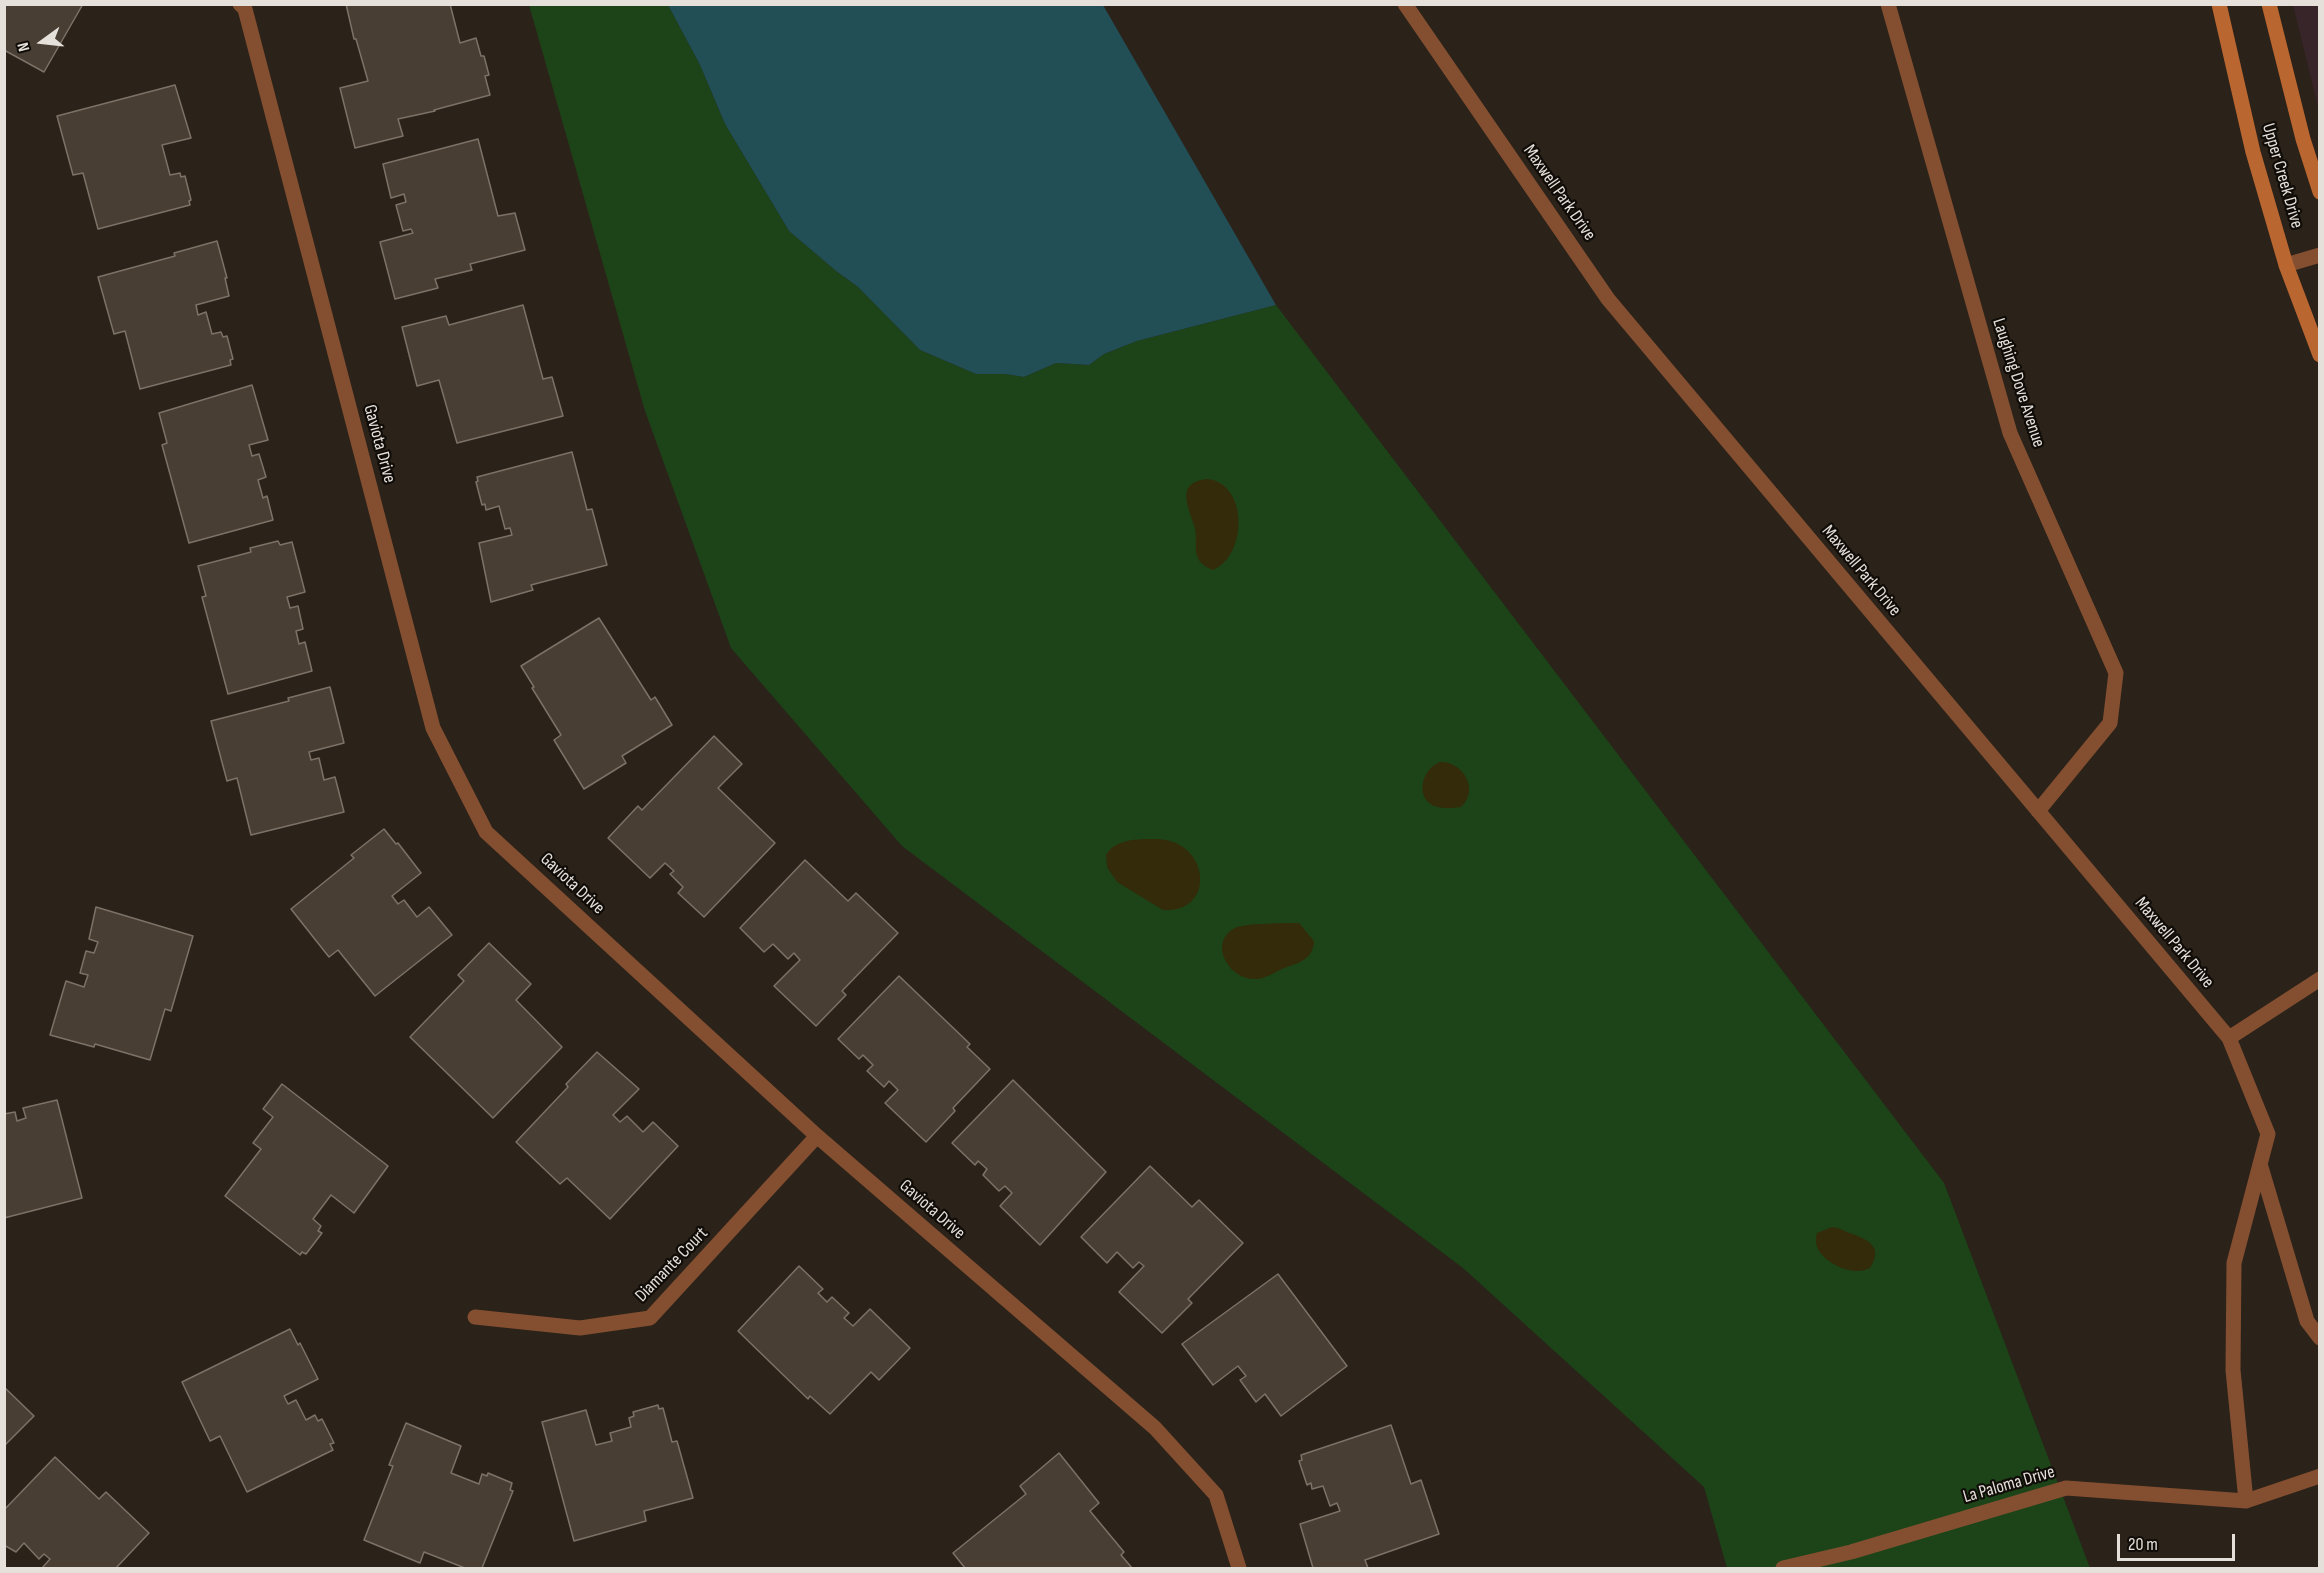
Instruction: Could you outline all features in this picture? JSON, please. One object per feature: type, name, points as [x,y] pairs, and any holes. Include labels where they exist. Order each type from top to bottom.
[{"type":"street","name":"Gaviota Drive","points":[[240,4],[245,9],[433,728],[486,832],[817,1136],[1155,1428],[1216,1495],[1239,1569]]},
{"type":"street","name":"Maxwell Park Drive","points":[[1405,4],[1608,299],[2229,1038],[2268,1134],[2234,1263],[2233,1370],[2246,1501]]},
{"type":"street","name":"Laughing Dove Avenue","points":[[1888,4],[2010,433],[2116,673],[2110,723],[2038,812]]},
{"type":"street","name":"Upper Creek Drive","points":[[2219,4],[2253,153],[2286,265],[2319,355]]},
{"type":"street","name":"Upper Creek Drive","points":[[2269,4],[2303,139],[2319,192]]},
{"type":"street","points":[[2286,265],[2319,255]]},
{"type":"street","points":[[2229,1038],[2319,979]]},
{"type":"street","name":"Diamante Court","points":[[475,1317],[580,1328],[650,1318],[817,1136]]},
{"type":"street","points":[[2260,1164],[2307,1322],[2319,1338]]},
{"type":"street","name":"La Paloma Drive","points":[[1783,1569],[1851,1552],[2066,1488],[2246,1501],[2319,1476]]},
{"type":"shaded area","points":[[2293,5],[2319,5],[2319,111]]},
{"type":"green space","points":[[529,5],[668,5],[700,65],[725,124],[789,231],[858,287],[920,350],[976,374],[1005,374],[1024,377],[1056,363],[1089,365],[1104,354],[1137,341],[1276,305],[1944,1183],[2090,1568],[1727,1568],[1704,1487],[1463,1268],[902,846],[731,648],[645,411]]},
{"type":"sand","points":[[1208,479],[1221,484],[1231,494],[1237,507],[1239,522],[1232,551],[1224,562],[1213,570],[1205,566],[1197,556],[1195,531],[1186,496],[1191,485]]},
{"type":"sand","points":[[1440,762],[1456,766],[1466,778],[1469,793],[1461,807],[1444,808],[1431,805],[1424,797],[1423,785],[1426,774]]},
{"type":"sand","points":[[1154,839],[1173,842],[1187,850],[1196,862],[1200,876],[1199,889],[1192,900],[1180,908],[1163,910],[1117,882],[1107,867],[1106,855],[1115,846],[1127,841]]},
{"type":"sand","points":[[1299,923],[1314,941],[1306,959],[1266,977],[1253,979],[1236,973],[1224,958],[1223,942],[1227,934],[1235,928],[1257,924]]},
{"type":"sand","points":[[1832,1227],[1863,1238],[1872,1245],[1875,1254],[1870,1268],[1852,1271],[1833,1264],[1825,1258],[1816,1242],[1817,1233]]},
{"type":"water","points":[[668,5],[1103,5],[1276,305],[1137,341],[1104,354],[1089,365],[1056,363],[1024,377],[1005,374],[976,374],[920,350],[858,287],[789,231],[725,124],[700,65]]},
{"type":"building","points":[[4,4],[83,4],[44,72],[4,50]]},
{"type":"building","points":[[346,4],[450,4],[460,43],[476,38],[481,56],[484,56],[489,75],[485,76],[490,95],[398,119],[403,136],[355,148],[340,88],[368,81],[356,39],[354,39]]},
{"type":"building","points":[[175,85],[191,138],[162,145],[170,175],[180,173],[181,177],[185,176],[191,200],[190,205],[98,229],[83,173],[73,175],[57,116]]},
{"type":"building","points":[[478,139],[498,216],[515,213],[525,250],[470,264],[472,270],[435,279],[438,288],[395,299],[380,242],[413,233],[411,229],[403,231],[396,205],[406,202],[404,194],[391,198],[383,164]]},
{"type":"building","points":[[217,241],[227,278],[225,278],[229,296],[196,305],[198,315],[206,312],[212,334],[221,332],[223,337],[227,336],[233,359],[230,360],[231,365],[140,389],[125,331],[114,334],[98,277],[175,256],[174,253]]},
{"type":"building","points":[[523,305],[543,379],[552,377],[563,416],[457,443],[439,380],[417,386],[402,327],[446,316],[449,325]]},
{"type":"building","points":[[252,385],[268,440],[249,445],[252,456],[259,454],[266,477],[258,480],[263,498],[267,496],[273,520],[189,543],[162,445],[167,443],[159,413]]},
{"type":"building","points":[[572,452],[587,510],[592,509],[607,565],[531,585],[533,590],[491,602],[479,543],[512,535],[510,528],[505,529],[499,506],[486,510],[485,504],[482,505],[476,482],[477,477]]},
{"type":"building","points":[[278,541],[280,545],[292,542],[305,592],[287,597],[290,608],[298,606],[303,629],[296,631],[299,644],[305,642],[312,671],[228,694],[202,597],[206,596],[198,566],[251,552],[250,548]]},
{"type":"building","points":[[599,618],[651,700],[655,697],[672,725],[622,756],[626,763],[584,789],[554,740],[561,735],[521,666]]},
{"type":"building","points":[[330,687],[344,743],[309,752],[311,760],[319,758],[324,780],[335,777],[344,812],[251,835],[237,778],[227,781],[211,721],[289,701],[288,698]]},
{"type":"building","points":[[714,736],[742,764],[718,788],[775,843],[704,917],[678,893],[683,887],[670,874],[674,871],[665,863],[650,878],[608,838],[638,806],[642,810]]},
{"type":"building","points":[[384,829],[421,873],[392,896],[398,904],[404,900],[417,917],[429,907],[452,935],[375,996],[338,950],[329,957],[291,909],[354,858],[351,855]]},
{"type":"building","points":[[805,860],[848,901],[856,893],[898,933],[842,991],[846,995],[816,1026],[774,986],[800,960],[794,953],[788,959],[773,944],[764,952],[740,928]]},
{"type":"building","points":[[96,907],[193,936],[171,1011],[165,1009],[150,1060],[95,1044],[94,1047],[50,1035],[66,981],[84,987],[88,975],[80,973],[86,951],[94,953],[98,942],[89,939]]},
{"type":"building","points":[[489,943],[531,984],[516,1000],[562,1047],[493,1118],[410,1037],[464,981],[458,975]]},
{"type":"building","points":[[899,976],[970,1044],[967,1047],[990,1069],[953,1108],[955,1111],[926,1142],[885,1103],[898,1090],[889,1081],[884,1087],[867,1071],[873,1065],[863,1055],[859,1059],[838,1039]]},
{"type":"building","points":[[597,1052],[639,1089],[613,1115],[620,1122],[627,1116],[643,1132],[653,1122],[678,1146],[610,1219],[567,1178],[560,1184],[516,1142],[568,1087],[566,1084]]},
{"type":"building","points":[[1013,1080],[1106,1172],[1040,1245],[1000,1206],[1012,1193],[1005,1186],[999,1191],[983,1175],[987,1169],[978,1161],[975,1165],[952,1143]]},
{"type":"building","points":[[282,1084],[388,1166],[354,1213],[331,1195],[313,1219],[321,1226],[318,1231],[322,1233],[306,1254],[302,1252],[300,1255],[225,1196],[261,1149],[253,1143],[273,1117],[263,1109]]},
{"type":"building","points":[[57,1100],[82,1198],[4,1218],[4,1114],[15,1112],[17,1121],[26,1118],[23,1108]]},
{"type":"building","points":[[1150,1166],[1192,1207],[1199,1200],[1243,1243],[1188,1299],[1192,1303],[1162,1333],[1119,1292],[1144,1266],[1139,1262],[1133,1268],[1117,1252],[1107,1263],[1081,1237]]},
{"type":"building","points":[[799,1266],[823,1289],[818,1293],[827,1302],[832,1297],[849,1313],[844,1318],[853,1326],[870,1309],[910,1348],[879,1380],[871,1372],[830,1414],[810,1396],[808,1399],[738,1331]]},
{"type":"building","points":[[1278,1274],[1347,1366],[1281,1416],[1265,1394],[1256,1402],[1240,1380],[1246,1376],[1238,1366],[1213,1385],[1182,1344]]},
{"type":"building","points":[[290,1329],[298,1345],[300,1343],[318,1379],[284,1396],[288,1404],[296,1400],[306,1420],[315,1415],[318,1421],[322,1419],[334,1443],[330,1444],[333,1450],[247,1492],[220,1436],[210,1441],[182,1382]]},
{"type":"building","points":[[4,1387],[34,1416],[4,1446]]},
{"type":"building","points":[[658,1405],[659,1409],[663,1408],[672,1442],[677,1441],[693,1498],[644,1511],[646,1521],[574,1541],[542,1422],[586,1410],[596,1445],[612,1441],[610,1433],[631,1427],[629,1418],[634,1416],[633,1412]]},
{"type":"building","points":[[406,1423],[461,1446],[451,1473],[479,1484],[482,1474],[487,1476],[488,1473],[512,1483],[510,1490],[513,1491],[482,1568],[465,1568],[424,1552],[420,1563],[364,1540],[393,1466],[389,1465]]},
{"type":"building","points":[[1391,1425],[1411,1484],[1421,1480],[1439,1534],[1365,1560],[1368,1568],[1313,1568],[1300,1524],[1340,1511],[1337,1503],[1330,1506],[1323,1486],[1312,1489],[1311,1483],[1307,1485],[1299,1461],[1302,1460],[1301,1455]]},
{"type":"building","points":[[1059,1453],[1099,1503],[1090,1511],[1124,1552],[1121,1555],[1132,1568],[965,1568],[953,1553],[1026,1494],[1020,1486]]},
{"type":"building","points":[[55,1457],[99,1499],[106,1492],[149,1533],[116,1568],[42,1568],[50,1559],[44,1554],[39,1559],[24,1543],[16,1552],[4,1545],[4,1510]]}]
